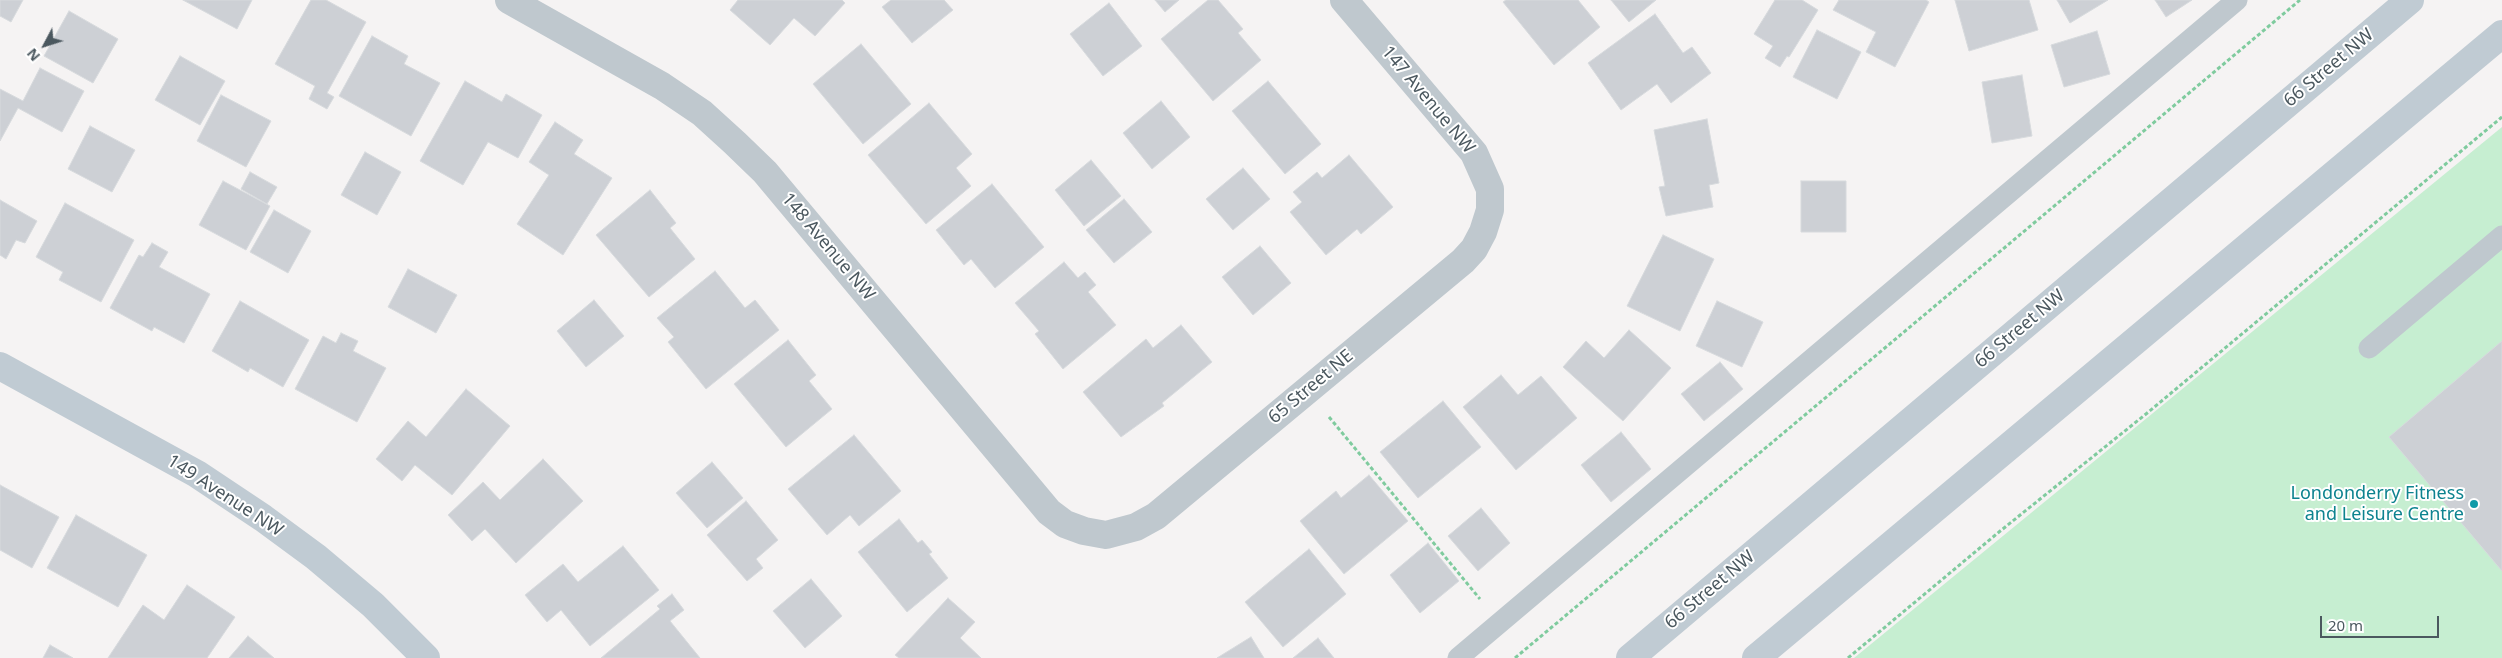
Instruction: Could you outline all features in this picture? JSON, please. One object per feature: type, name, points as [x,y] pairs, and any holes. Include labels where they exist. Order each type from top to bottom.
[{"type":"main road","name":"66 Street NW","points":[[1630,658],[2410,0]]},
{"type":"main road","points":[[1756,658],[2502,34]]},
{"type":"main road","name":"149 Avenue NW","points":[[0,366],[197,474],[263,518],[316,557],[373,605],[426,658]]},
{"type":"street","name":"148 Avenue NW","points":[[509,0],[662,86],[702,113],[765,172],[1050,512],[1065,524],[1084,531],[1106,535]]},
{"type":"street","name":"147 Avenue NW","points":[[1344,0],[1474,153],[1490,189],[1490,210]]},
{"type":"street","name":"65 Street NE","points":[[1106,535],[1136,527],[1156,516],[1463,261],[1474,249],[1490,210]]},
{"type":"lane","points":[[1458,658],[2237,0]]},
{"type":"lane","points":[[2369,348],[2502,236]]},
{"type":"path","points":[[1515,658],[2300,0]]},
{"type":"path","points":[[1848,658],[1999,532],[2146,414],[2502,117]]},
{"type":"path","points":[[1307,390],[1499,623],[1521,653]]},
{"type":"green space","points":[[2502,127],[2502,658],[1854,658]]},
{"type":"building","points":[[0,0],[23,0],[11,22],[0,16]]},
{"type":"building","points":[[183,0],[252,0],[237,29]]},
{"type":"building","points":[[311,0],[326,0],[366,22],[327,93],[334,97],[327,109],[309,99],[315,86],[275,64]]},
{"type":"building","points":[[738,0],[842,0],[845,3],[815,36],[794,18],[770,45],[730,10]]},
{"type":"building","points":[[891,0],[944,0],[953,10],[912,43],[882,7]]},
{"type":"building","points":[[1155,0],[1179,0],[1165,12]]},
{"type":"building","points":[[1208,0],[1218,0],[1243,29],[1238,33],[1261,60],[1213,101],[1161,39]]},
{"type":"building","points":[[1506,0],[1578,0],[1600,27],[1554,65],[1503,2]]},
{"type":"building","points":[[1611,0],[1656,0],[1629,22]]},
{"type":"building","points":[[1775,0],[1802,0],[1818,10],[1789,57],[1787,56],[1780,67],[1765,58],[1773,46],[1754,34]]},
{"type":"building","points":[[1839,0],[1926,0],[1929,2],[1895,67],[1866,52],[1876,32],[1833,10]]},
{"type":"building","points":[[1955,0],[2029,0],[2038,30],[1969,51]]},
{"type":"building","points":[[2057,0],[2108,0],[2070,23]]},
{"type":"building","points":[[2155,0],[2192,0],[2166,17]]},
{"type":"building","points":[[1109,3],[1142,46],[1103,76],[1070,34]]},
{"type":"building","points":[[69,11],[118,39],[93,83],[44,56]]},
{"type":"building","points":[[1655,14],[1683,53],[1692,47],[1711,73],[1671,103],[1657,84],[1621,110],[1588,63]]},
{"type":"building","points":[[1817,30],[1861,52],[1837,99],[1793,77]]},
{"type":"building","points":[[2097,31],[2110,74],[2064,87],[2051,45]]},
{"type":"building","points":[[372,36],[408,56],[404,64],[440,83],[411,136],[339,96]]},
{"type":"building","points":[[861,44],[911,104],[863,144],[813,84]]},
{"type":"building","points":[[180,56],[225,81],[200,125],[155,100]]},
{"type":"building","points":[[40,68],[84,91],[62,132],[18,108],[0,141],[0,89],[23,101]]},
{"type":"building","points":[[2022,75],[2032,136],[1992,143],[1982,82]]},
{"type":"building","points":[[465,81],[502,102],[506,94],[542,115],[518,158],[488,142],[463,185],[420,161]]},
{"type":"building","points":[[1268,81],[1321,144],[1285,174],[1232,111]]},
{"type":"building","points":[[221,95],[271,121],[246,167],[197,141]]},
{"type":"building","points":[[1161,101],[1190,137],[1152,169],[1123,133]]},
{"type":"building","points":[[929,103],[972,154],[956,168],[971,186],[926,224],[868,155]]},
{"type":"building","points":[[1707,119],[1719,183],[1709,185],[1713,207],[1666,216],[1659,187],[1665,186],[1654,130]]},
{"type":"building","points":[[555,122],[583,140],[574,154],[612,178],[563,255],[517,224],[549,175],[529,162]]},
{"type":"building","points":[[90,126],[135,150],[112,192],[68,169]]},
{"type":"building","points":[[365,152],[401,172],[377,215],[341,195]]},
{"type":"building","points":[[1349,155],[1393,207],[1361,234],[1357,229],[1326,255],[1290,212],[1302,202],[1293,192],[1317,172],[1322,178]]},
{"type":"building","points":[[1091,160],[1121,196],[1084,226],[1055,190]]},
{"type":"building","points":[[1243,168],[1270,199],[1233,230],[1206,199]]},
{"type":"building","points":[[250,172],[277,187],[267,204],[241,189]]},
{"type":"building","points":[[223,181],[270,206],[246,250],[199,225]]},
{"type":"building","points":[[1801,181],[1846,181],[1846,232],[1801,232]]},
{"type":"building","points":[[992,184],[1044,247],[995,288],[971,259],[964,265],[936,230]]},
{"type":"building","points":[[650,190],[676,223],[670,228],[695,259],[649,297],[596,235]]},
{"type":"building","points":[[1124,199],[1152,232],[1114,263],[1086,230]]},
{"type":"building","points":[[0,200],[37,221],[25,243],[16,240],[6,259],[0,255]]},
{"type":"building","points":[[65,203],[134,240],[101,302],[59,280],[63,272],[36,257]]},
{"type":"building","points":[[274,210],[311,231],[288,273],[250,252]]},
{"type":"building","points":[[1663,235],[1714,259],[1680,331],[1627,306]]},
{"type":"building","points":[[152,243],[168,252],[159,267],[210,294],[184,343],[154,327],[152,331],[110,308],[139,255],[143,257]]},
{"type":"building","points":[[1260,246],[1291,283],[1253,315],[1222,277]]},
{"type":"building","points":[[1064,262],[1078,278],[1085,272],[1096,285],[1088,292],[1116,325],[1063,369],[1035,334],[1039,331],[1015,303]]},
{"type":"building","points":[[408,269],[457,295],[436,333],[388,307]]},
{"type":"building","points":[[715,271],[745,308],[755,300],[779,330],[706,389],[668,342],[674,337],[657,318]]},
{"type":"building","points":[[594,300],[624,336],[586,367],[557,331]]},
{"type":"building","points":[[240,301],[309,340],[283,387],[250,368],[248,372],[212,351]]},
{"type":"building","points":[[1717,301],[1763,322],[1742,367],[1696,346]]},
{"type":"building","points":[[1181,325],[1212,362],[1162,403],[1164,406],[1121,437],[1083,392],[1146,339],[1153,348]]},
{"type":"building","points":[[1629,330],[1671,368],[1623,421],[1563,367],[1586,341],[1604,358]]},
{"type":"building","points":[[341,333],[358,341],[353,351],[386,368],[357,422],[295,389],[323,336],[336,343]]},
{"type":"building","points":[[788,340],[816,375],[809,381],[832,409],[786,447],[734,384]]},
{"type":"building","name":"Londonderry Fitness and Leisure Centre","points":[[2502,341],[2502,571],[2389,437]]},
{"type":"building","points":[[1720,362],[1743,389],[1704,421],[1681,394]]},
{"type":"building","points":[[1501,375],[1518,395],[1541,376],[1577,418],[1516,470],[1463,407]]},
{"type":"building","points":[[466,389],[510,426],[452,495],[415,465],[402,481],[376,459],[408,421],[426,437]]},
{"type":"building","points":[[1443,401],[1481,447],[1418,498],[1380,452]]},
{"type":"building","points":[[1621,432],[1651,469],[1611,502],[1581,465]]},
{"type":"building","points":[[854,435],[901,491],[859,526],[850,515],[827,535],[788,489]]},
{"type":"building","points":[[543,459],[583,501],[516,563],[485,529],[472,541],[448,515],[483,482],[500,500]]},
{"type":"building","points":[[712,462],[743,498],[707,528],[676,493]]},
{"type":"building","points":[[1369,475],[1408,521],[1344,574],[1300,521],[1336,491],[1341,498]]},
{"type":"building","points":[[0,485],[59,517],[32,568],[0,550]]},
{"type":"building","points":[[746,501],[778,540],[756,559],[763,568],[747,581],[707,535]]},
{"type":"building","points":[[1481,508],[1510,543],[1478,571],[1448,536]]},
{"type":"building","points":[[76,515],[147,555],[118,607],[47,568]]},
{"type":"building","points":[[899,519],[918,543],[922,540],[932,552],[929,554],[948,578],[907,612],[858,552]]},
{"type":"building","points":[[1428,543],[1459,581],[1420,613],[1390,575]]},
{"type":"building","points":[[623,546],[659,590],[590,646],[561,610],[547,622],[525,595],[563,564],[578,582]]},
{"type":"building","points":[[1309,549],[1346,594],[1283,647],[1245,602]]},
{"type":"building","points":[[811,579],[842,616],[805,648],[773,611]]},
{"type":"building","points":[[187,585],[235,617],[207,658],[108,658],[143,605],[164,620]]},
{"type":"building","points":[[672,594],[684,610],[670,621],[700,658],[601,658],[660,609],[657,606]]},
{"type":"building","points":[[948,598],[975,622],[960,638],[981,658],[899,658],[895,655]]},
{"type":"building","points":[[248,636],[274,658],[229,658]]},
{"type":"building","points":[[1251,637],[1264,658],[1217,658]]},
{"type":"building","points":[[1318,638],[1334,658],[1293,658]]},
{"type":"building","points":[[50,645],[73,658],[43,658]]},
{"type":"place","name":"Londonderry Fitness and Leisure Centre","points":[[2474,504]]}]
